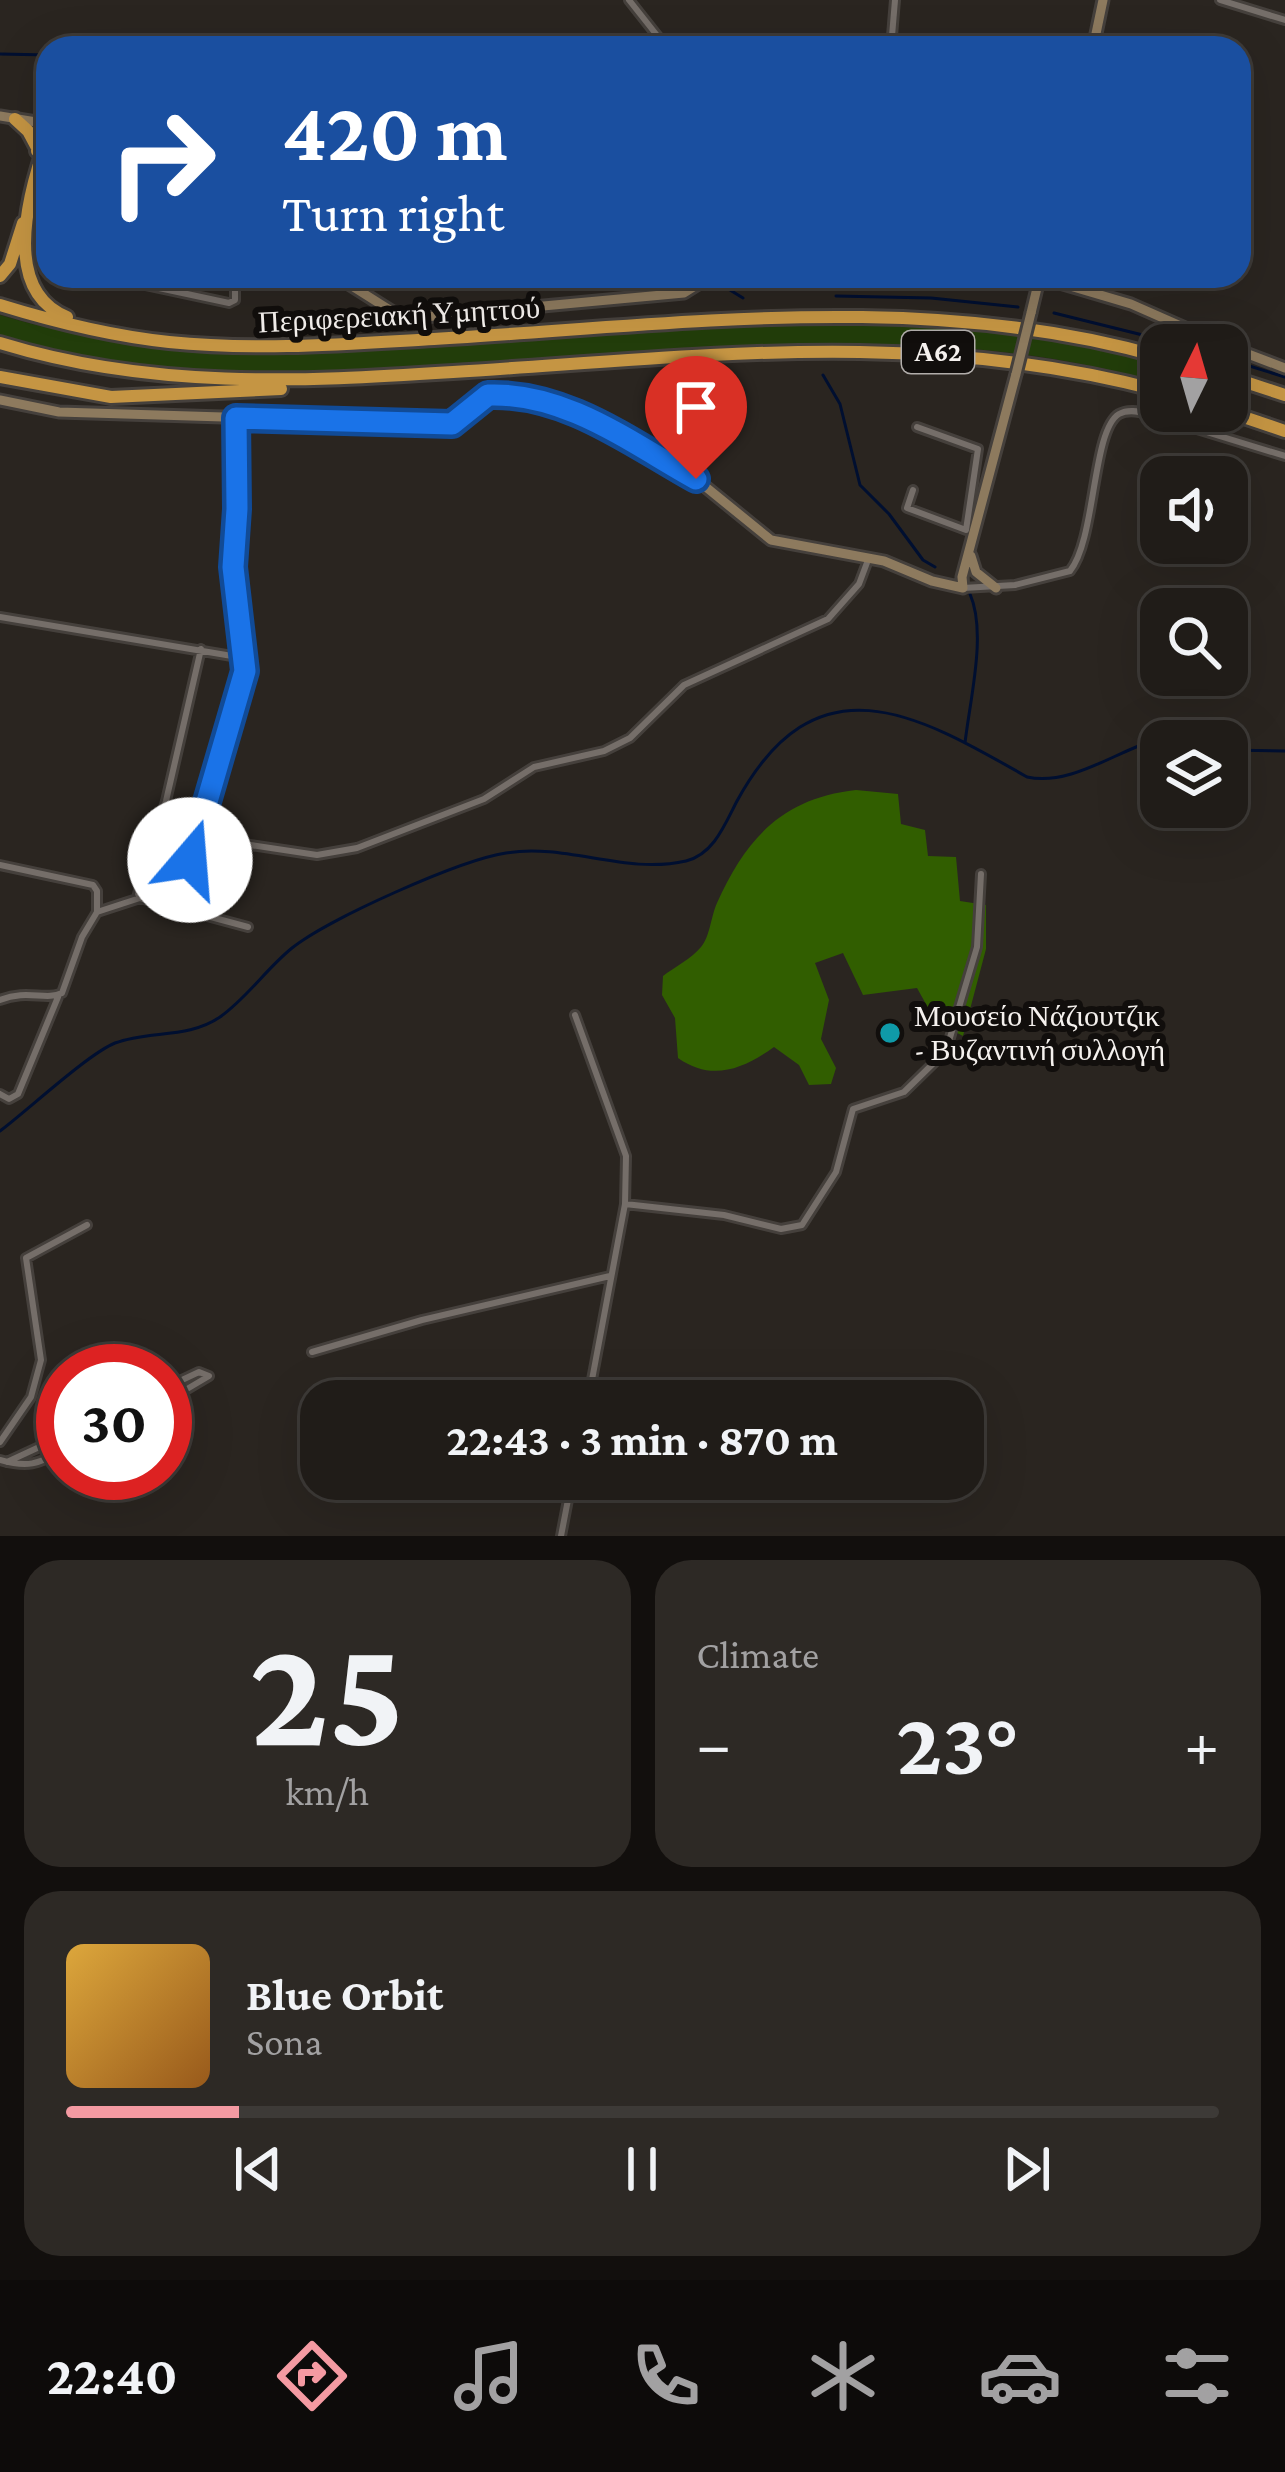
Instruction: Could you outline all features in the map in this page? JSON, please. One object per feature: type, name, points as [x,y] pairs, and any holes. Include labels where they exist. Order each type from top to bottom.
[{"type":"highway","points":[[6,118],[32,136],[36,151]]},
{"type":"highway","points":[[36,170],[26,267],[34,293],[58,314],[112,334]]},
{"type":"highway","points":[[0,276],[14,256],[30,205]]},
{"type":"highway","name":"Περιφερειακή Υμηττού","points":[[0,305],[112,334],[205,345],[310,346],[740,321],[910,318],[1067,334],[1140,351]]},
{"type":"highway","name":"Περιφερειακή Υμηττού","points":[[0,344],[98,368],[181,379],[278,382],[864,349],[1000,358],[1140,387]]},
{"type":"highway","points":[[0,377],[85,394],[138,398],[329,385],[377,377]]},
{"type":"highway","points":[[1248,383],[1285,395]]},
{"type":"highway","points":[[1248,418],[1285,431]]},
{"type":"street","points":[[629,0],[658,36]]},
{"type":"street","points":[[892,36],[895,0]]},
{"type":"street","points":[[1096,36],[1103,0]]},
{"type":"street","points":[[1220,0],[1285,20]]},
{"type":"street","points":[[6,118],[36,126]]},
{"type":"street","points":[[170,288],[231,303],[235,288]]},
{"type":"street","points":[[355,288],[393,312],[417,317],[684,293],[692,288]]},
{"type":"street","points":[[971,531],[1036,288]]},
{"type":"street","points":[[1084,288],[1182,324]]},
{"type":"street","points":[[1248,354],[1285,368]]},
{"type":"street","points":[[0,400],[59,412],[452,424],[488,395],[541,398],[696,479],[771,540],[796,548],[869,557],[963,588],[996,588],[1061,575],[1075,565],[1106,436],[1114,418],[1124,411],[1138,411],[1285,456]]},
{"type":"street","points":[[190,860],[243,686],[233,567],[236,418]]},
{"type":"street","points":[[917,427],[979,449],[971,553],[963,588]]},
{"type":"street","points":[[914,490],[908,508],[971,531]]},
{"type":"street","points":[[97,912],[140,898],[190,860],[247,842],[317,855],[357,848],[473,804],[535,766],[604,751],[630,738],[684,685],[828,619],[859,584],[869,557]]},
{"type":"street","points":[[969,567],[996,588]]},
{"type":"street","points":[[940,583],[969,567]]},
{"type":"street","points":[[0,617],[244,658]]},
{"type":"street","points":[[140,898],[201,649]]},
{"type":"street","points":[[0,865],[93,886],[97,891],[97,912],[82,937],[18,1094],[14,1099],[0,1094]]},
{"type":"street","points":[[625,1204],[724,1215],[781,1229],[802,1225],[838,1166],[854,1109],[904,1092],[946,1052],[977,947],[981,874]]},
{"type":"street","points":[[140,898],[248,927]]},
{"type":"street","points":[[0,1000],[24,992],[58,997]]},
{"type":"street","points":[[575,1016],[626,1156],[625,1204],[592,1380]]},
{"type":"street","points":[[0,1442],[31,1397],[41,1360],[26,1258],[87,1225]]},
{"type":"street","points":[[311,1352],[422,1319],[611,1276]]},
{"type":"street","points":[[192,1375],[209,1376],[192,1386]]},
{"type":"street","points":[[3,1461],[36,1447]]},
{"type":"street","points":[[3,1461],[17,1467],[36,1463]]},
{"type":"street","points":[[561,1536],[568,1500]]},
{"type":"green space","points":[[0,315],[113,341],[280,352],[854,321],[970,327],[1046,339],[1140,358],[1140,378],[1073,362],[894,344],[714,347],[331,372],[220,371],[110,361],[0,336]]},
{"type":"green space","points":[[856,790],[898,794],[901,824],[925,830],[928,856],[956,857],[960,901],[986,905],[986,949],[963,1036],[936,1022],[917,988],[863,995],[843,953],[815,963],[829,1000],[821,1039],[836,1068],[831,1084],[809,1085],[799,1065],[774,1047],[727,1070],[703,1070],[678,1058],[675,1018],[662,995],[663,976],[704,943],[728,880],[770,825],[808,802]]},
{"type":"waterway","points":[[0,54],[36,55]]},
{"type":"waterway","points":[[727,288],[743,298]]},
{"type":"waterway","points":[[836,296],[931,298],[1018,307]]},
{"type":"waterway","points":[[1054,313],[1140,334]]},
{"type":"waterway","points":[[1248,366],[1285,377]]},
{"type":"waterway","points":[[823,375],[840,404],[860,485],[923,560],[935,567]]},
{"type":"waterway","points":[[965,743],[977,647],[970,594]]},
{"type":"waterway","points":[[0,1131],[103,1049],[128,1039],[208,1024],[310,936],[428,878],[485,858],[529,851],[641,864],[696,857],[718,837],[768,756],[800,727],[834,713],[869,711],[906,718],[945,733],[1027,777],[1042,779],[1074,773],[1140,746]]},
{"type":"waterway","points":[[1248,750],[1285,751]]},
{"type":"place","name":"Μουσείο Νάζιουτζικ - Βυζαντινή συλλογή","points":[[890,1033]]},
{"type":"route","points":[[190,860],[245,671],[233,567],[236,418],[452,424],[488,395],[541,398],[696,479]]}]
